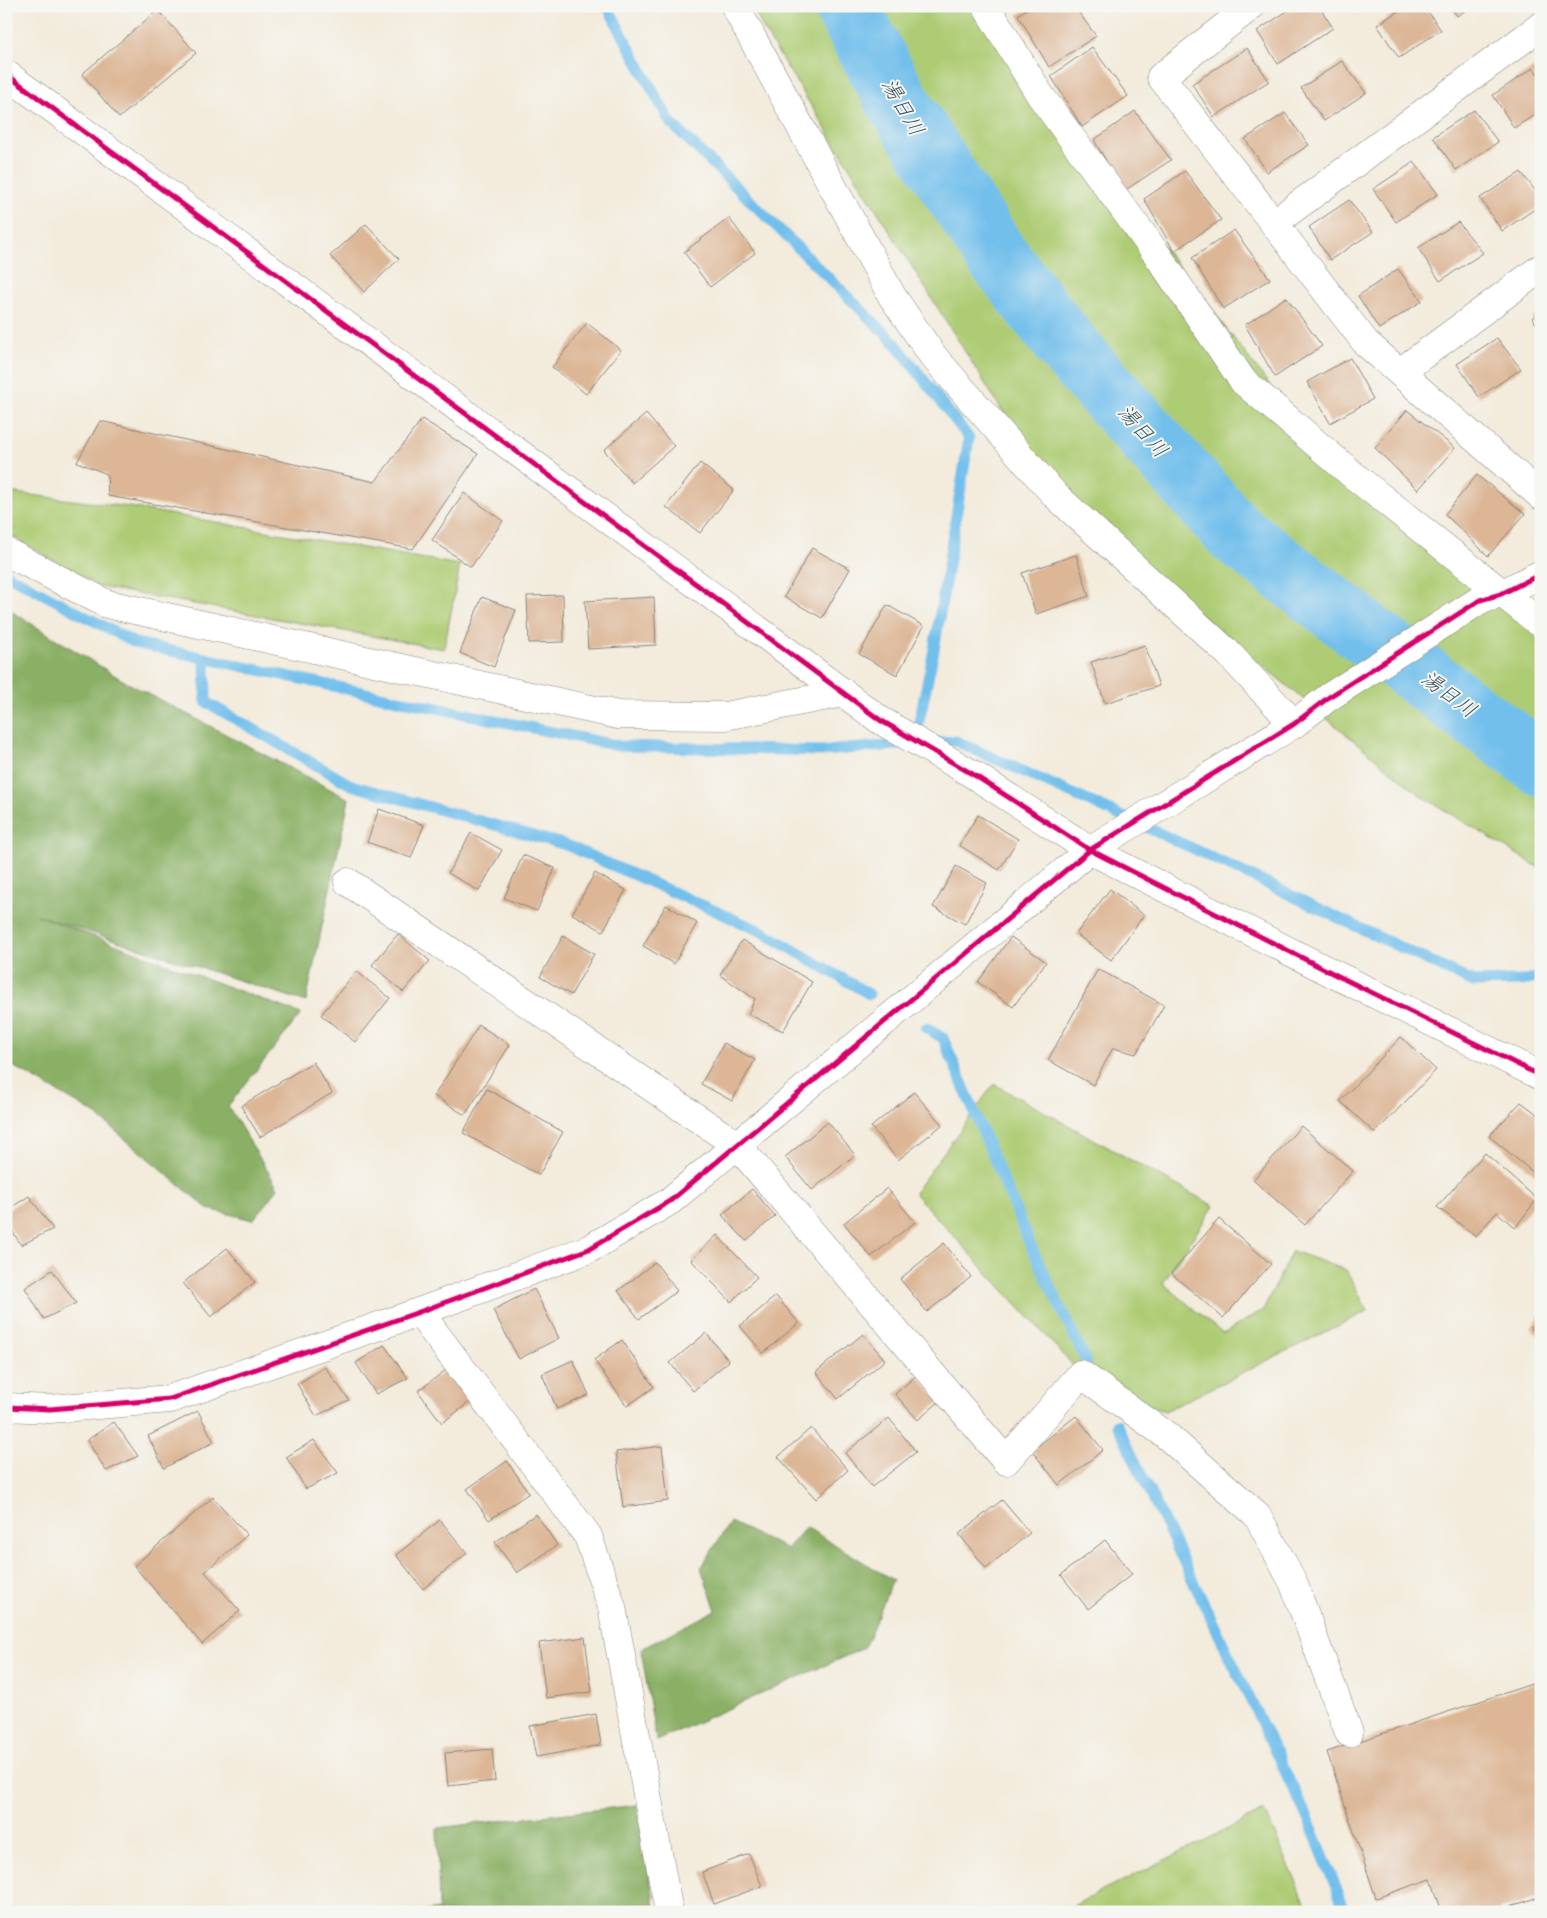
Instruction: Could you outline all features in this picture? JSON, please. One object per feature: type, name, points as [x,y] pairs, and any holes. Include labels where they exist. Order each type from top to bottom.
[{"type":"street","points":[[735,6],[892,296],[933,356],[1054,495],[1228,653],[1294,724]]},
{"type":"street","points":[[986,6],[1040,95],[1156,253],[1243,382],[1353,475],[1491,597],[1541,624]]},
{"type":"street","points":[[1251,6],[1161,77],[1366,343],[1541,496]]},
{"type":"street","points":[[1274,223],[1539,31]]},
{"type":"street","points":[[6,74],[880,720],[1338,976],[1541,1076]]},
{"type":"street","points":[[1400,372],[1541,268]]},
{"type":"street","points":[[6,552],[107,604],[618,715],[725,716],[843,693]]},
{"type":"street","points":[[6,1407],[50,1409],[170,1399],[418,1312],[589,1249],[670,1201],[1101,842],[1294,724],[1329,697],[1491,597],[1541,574]]},
{"type":"street","points":[[348,882],[737,1145],[1006,1461],[1081,1374],[1166,1435],[1258,1515],[1293,1582],[1349,1733]]},
{"type":"street","points":[[418,1312],[588,1536],[612,1606],[669,1912]]},
{"type":"green space","points":[[752,6],[984,6],[1018,58],[1331,465],[1541,619],[1541,869],[1420,795],[1055,495],[765,32]]},
{"type":"green space","points":[[6,492],[129,507],[460,565],[444,649],[100,587],[6,533]]},
{"type":"green space","points":[[6,608],[124,681],[349,799],[306,1002],[37,915],[301,1014],[228,1106],[278,1188],[253,1220],[208,1209],[94,1113],[6,1062]]},
{"type":"green space","points":[[994,1084],[1214,1206],[1163,1283],[1223,1334],[1264,1309],[1292,1251],[1346,1270],[1368,1311],[1165,1411],[1108,1394],[1081,1374],[914,1193]]},
{"type":"green space","points":[[730,1522],[787,1549],[806,1527],[893,1580],[864,1648],[656,1741],[641,1649],[716,1610],[701,1568]]},
{"type":"green space","points":[[637,1805],[656,1912],[420,1912],[439,1909],[437,1828]]},
{"type":"green space","points":[[1264,1811],[1310,1912],[1060,1912]]},
{"type":"building","points":[[1031,6],[1074,6],[1096,36],[1049,67],[1018,15]]},
{"type":"building","points":[[1295,6],[1319,6],[1333,28],[1278,64],[1257,31]]},
{"type":"building","points":[[1406,6],[1424,6],[1441,30],[1399,58],[1377,25]]},
{"type":"building","points":[[1450,6],[1472,6],[1457,16]]},
{"type":"building","points":[[158,10],[196,53],[119,118],[82,74]]},
{"type":"building","points":[[1092,47],[1128,96],[1082,127],[1051,76]]},
{"type":"building","points":[[1247,48],[1269,81],[1214,117],[1192,84]]},
{"type":"building","points":[[1342,61],[1366,93],[1324,121],[1301,88]]},
{"type":"building","points":[[1533,68],[1541,78],[1541,111],[1514,128],[1493,95]]},
{"type":"building","points":[[1474,110],[1498,142],[1456,170],[1433,137]]},
{"type":"building","points":[[1135,111],[1171,160],[1124,191],[1094,140]]},
{"type":"building","points":[[1285,113],[1309,145],[1267,172],[1245,139]]},
{"type":"building","points":[[1414,162],[1438,194],[1396,222],[1373,189]]},
{"type":"building","points":[[1185,171],[1221,220],[1174,251],[1144,199]]},
{"type":"building","points":[[1521,172],[1541,198],[1541,205],[1502,231],[1480,198]]},
{"type":"building","points":[[1349,200],[1373,232],[1330,260],[1309,227]]},
{"type":"building","points":[[729,218],[755,253],[710,287],[684,252]]},
{"type":"building","points":[[1458,222],[1483,253],[1440,281],[1418,248]]},
{"type":"building","points":[[366,224],[399,259],[364,292],[330,256]]},
{"type":"building","points":[[1234,230],[1270,279],[1223,309],[1192,258]]},
{"type":"building","points":[[1398,269],[1422,301],[1379,329],[1358,296]]},
{"type":"building","points":[[1286,297],[1322,346],[1275,377],[1245,325]]},
{"type":"building","points":[[1541,312],[1541,331],[1532,318]]},
{"type":"building","points":[[587,323],[621,350],[586,394],[552,367]]},
{"type":"building","points":[[1497,338],[1521,369],[1479,397],[1457,364]]},
{"type":"building","points":[[1350,358],[1373,399],[1330,423],[1307,382]]},
{"type":"building","points":[[1407,410],[1455,448],[1418,490],[1375,448]]},
{"type":"building","points":[[646,414],[674,446],[632,483],[604,450]]},
{"type":"building","points":[[422,419],[478,454],[413,549],[108,496],[107,474],[77,462],[100,421],[375,482]]},
{"type":"building","points":[[700,463],[734,490],[700,533],[666,507]]},
{"type":"building","points":[[1477,475],[1525,514],[1488,556],[1445,514]]},
{"type":"building","points":[[464,493],[503,521],[471,567],[432,540]]},
{"type":"building","points":[[812,548],[850,569],[822,618],[784,597]]},
{"type":"building","points":[[1076,555],[1089,596],[1036,614],[1022,573]]},
{"type":"building","points":[[563,595],[564,642],[529,643],[527,596]]},
{"type":"building","points":[[482,597],[516,610],[494,667],[460,653]]},
{"type":"building","points":[[654,597],[656,645],[588,649],[585,601]]},
{"type":"building","points":[[887,605],[924,626],[897,675],[859,654]]},
{"type":"building","points":[[1145,645],[1159,686],[1105,703],[1091,662]]},
{"type":"building","points":[[379,809],[424,825],[411,858],[367,842]]},
{"type":"building","points":[[978,815],[1018,839],[999,870],[959,845]]},
{"type":"building","points":[[471,833],[502,850],[479,891],[448,873]]},
{"type":"building","points":[[523,855],[555,868],[537,911],[504,898]]},
{"type":"building","points":[[956,866],[987,883],[965,924],[933,907]]},
{"type":"building","points":[[595,873],[626,890],[603,931],[572,914]]},
{"type":"building","points":[[1110,889],[1144,915],[1111,960],[1076,934]]},
{"type":"building","points":[[666,905],[697,923],[674,964],[643,946]]},
{"type":"building","points":[[398,934],[430,961],[403,992],[372,965]]},
{"type":"building","points":[[563,936],[594,954],[571,995],[540,977]]},
{"type":"building","points":[[1011,937],[1046,962],[1013,1007],[978,982]]},
{"type":"building","points":[[742,940],[812,982],[783,1031],[748,1014],[755,999],[720,975]]},
{"type":"building","points":[[1098,969],[1164,1005],[1136,1054],[1113,1048],[1093,1085],[1048,1060]]},
{"type":"building","points":[[356,971],[390,998],[355,1042],[321,1015]]},
{"type":"building","points":[[479,1025],[510,1045],[465,1115],[434,1096]]},
{"type":"building","points":[[1401,1037],[1436,1070],[1375,1133],[1340,1101]]},
{"type":"building","points":[[724,1043],[755,1060],[732,1101],[701,1084]]},
{"type":"building","points":[[313,1062],[332,1093],[260,1137],[241,1106]]},
{"type":"building","points":[[487,1089],[563,1132],[539,1175],[463,1133]]},
{"type":"building","points":[[914,1092],[942,1125],[898,1160],[871,1127]]},
{"type":"building","points":[[1521,1102],[1541,1117],[1541,1179],[1489,1136]]},
{"type":"building","points":[[828,1122],[855,1155],[812,1190],[785,1157]]},
{"type":"building","points":[[1301,1126],[1353,1171],[1305,1225],[1253,1180]]},
{"type":"building","points":[[1485,1153],[1537,1199],[1515,1228],[1497,1212],[1476,1236],[1437,1207]]},
{"type":"building","points":[[887,1188],[915,1222],[871,1257],[844,1223]]},
{"type":"building","points":[[752,1189],[775,1216],[746,1241],[722,1215]]},
{"type":"building","points":[[29,1196],[53,1229],[21,1245],[6,1221],[6,1211]]},
{"type":"building","points":[[1219,1219],[1271,1264],[1223,1318],[1171,1273]]},
{"type":"building","points":[[717,1235],[757,1277],[731,1302],[691,1260]]},
{"type":"building","points":[[944,1243],[971,1277],[927,1312],[900,1279]]},
{"type":"building","points":[[227,1248],[255,1282],[211,1317],[183,1283]]},
{"type":"building","points":[[655,1262],[677,1291],[639,1319],[618,1291]]},
{"type":"building","points":[[52,1270],[76,1303],[44,1319],[25,1288]]},
{"type":"building","points":[[534,1289],[559,1338],[519,1359],[493,1310]]},
{"type":"building","points":[[776,1296],[799,1323],[763,1353],[740,1326]]},
{"type":"building","points":[[1541,1315],[1541,1337],[1530,1328]]},
{"type":"building","points":[[706,1333],[729,1361],[693,1391],[670,1363]]},
{"type":"building","points":[[863,1334],[885,1360],[838,1399],[816,1372]]},
{"type":"building","points":[[622,1340],[654,1387],[627,1406],[594,1360]]},
{"type":"building","points":[[384,1345],[408,1378],[376,1394],[356,1363]]},
{"type":"building","points":[[573,1360],[589,1395],[557,1409],[542,1374]]},
{"type":"building","points":[[325,1367],[349,1400],[316,1416],[297,1384]]},
{"type":"building","points":[[446,1370],[470,1402],[442,1423],[418,1391]]},
{"type":"building","points":[[917,1375],[940,1401],[918,1420],[895,1394]]},
{"type":"building","points":[[198,1411],[214,1442],[164,1468],[148,1436]]},
{"type":"building","points":[[1076,1416],[1103,1450],[1059,1485],[1032,1451]]},
{"type":"building","points":[[889,1418],[916,1452],[872,1487],[845,1453]]},
{"type":"building","points":[[114,1422],[138,1456],[106,1471],[87,1440]]},
{"type":"building","points":[[811,1428],[848,1470],[816,1499],[778,1457]]},
{"type":"building","points":[[314,1440],[338,1473],[306,1489],[286,1457]]},
{"type":"building","points":[[662,1446],[668,1501],[623,1507],[616,1452]]},
{"type":"building","points":[[507,1461],[529,1493],[489,1520],[467,1489]]},
{"type":"building","points":[[213,1497],[247,1535],[205,1572],[240,1611],[202,1644],[134,1566]]},
{"type":"building","points":[[1002,1500],[1030,1533],[986,1568],[959,1534]]},
{"type":"building","points":[[536,1514],[557,1545],[517,1573],[495,1542]]},
{"type":"building","points":[[440,1520],[467,1553],[423,1589],[396,1555]]},
{"type":"building","points":[[1105,1540],[1132,1574],[1088,1609],[1061,1575]]},
{"type":"building","points":[[585,1637],[592,1692],[546,1698],[539,1643]]},
{"type":"building","points":[[1541,1681],[1541,1896],[1495,1912],[1442,1912],[1431,1879],[1376,1898],[1327,1752]]},
{"type":"building","points":[[596,1714],[601,1745],[536,1757],[530,1726]]},
{"type":"building","points":[[492,1749],[495,1781],[448,1786],[445,1753]]},
{"type":"building","points":[[749,1854],[762,1886],[714,1904],[702,1872]]},
{"type":"waterway","points":[[607,6],[670,122],[896,344],[969,438],[934,650],[915,741]]},
{"type":"waterway","name":"湯日川","points":[[846,6],[903,110],[996,255],[1076,357],[1235,533],[1456,702],[1541,764]]},
{"type":"waterway","points":[[6,574],[135,643],[619,746],[822,751],[910,744]]},
{"type":"waterway","points":[[205,658],[206,702],[351,785],[566,845],[763,932],[869,994]]},
{"type":"waterway","points":[[929,743],[956,741],[1194,849],[1473,982],[1520,981],[1541,977]]},
{"type":"waterway","points":[[926,1028],[943,1038],[1030,1244],[1087,1363]]},
{"type":"waterway","points":[[1117,1424],[1309,1821],[1346,1912]]},
{"type":"cycle path","points":[[6,74],[880,720],[974,775],[1090,850],[1338,976],[1541,1076]]},
{"type":"cycle path","points":[[6,1407],[50,1409],[170,1399],[419,1312],[589,1249],[670,1201],[1090,850],[1294,724],[1329,697],[1480,600],[1501,594],[1541,574]]}]
